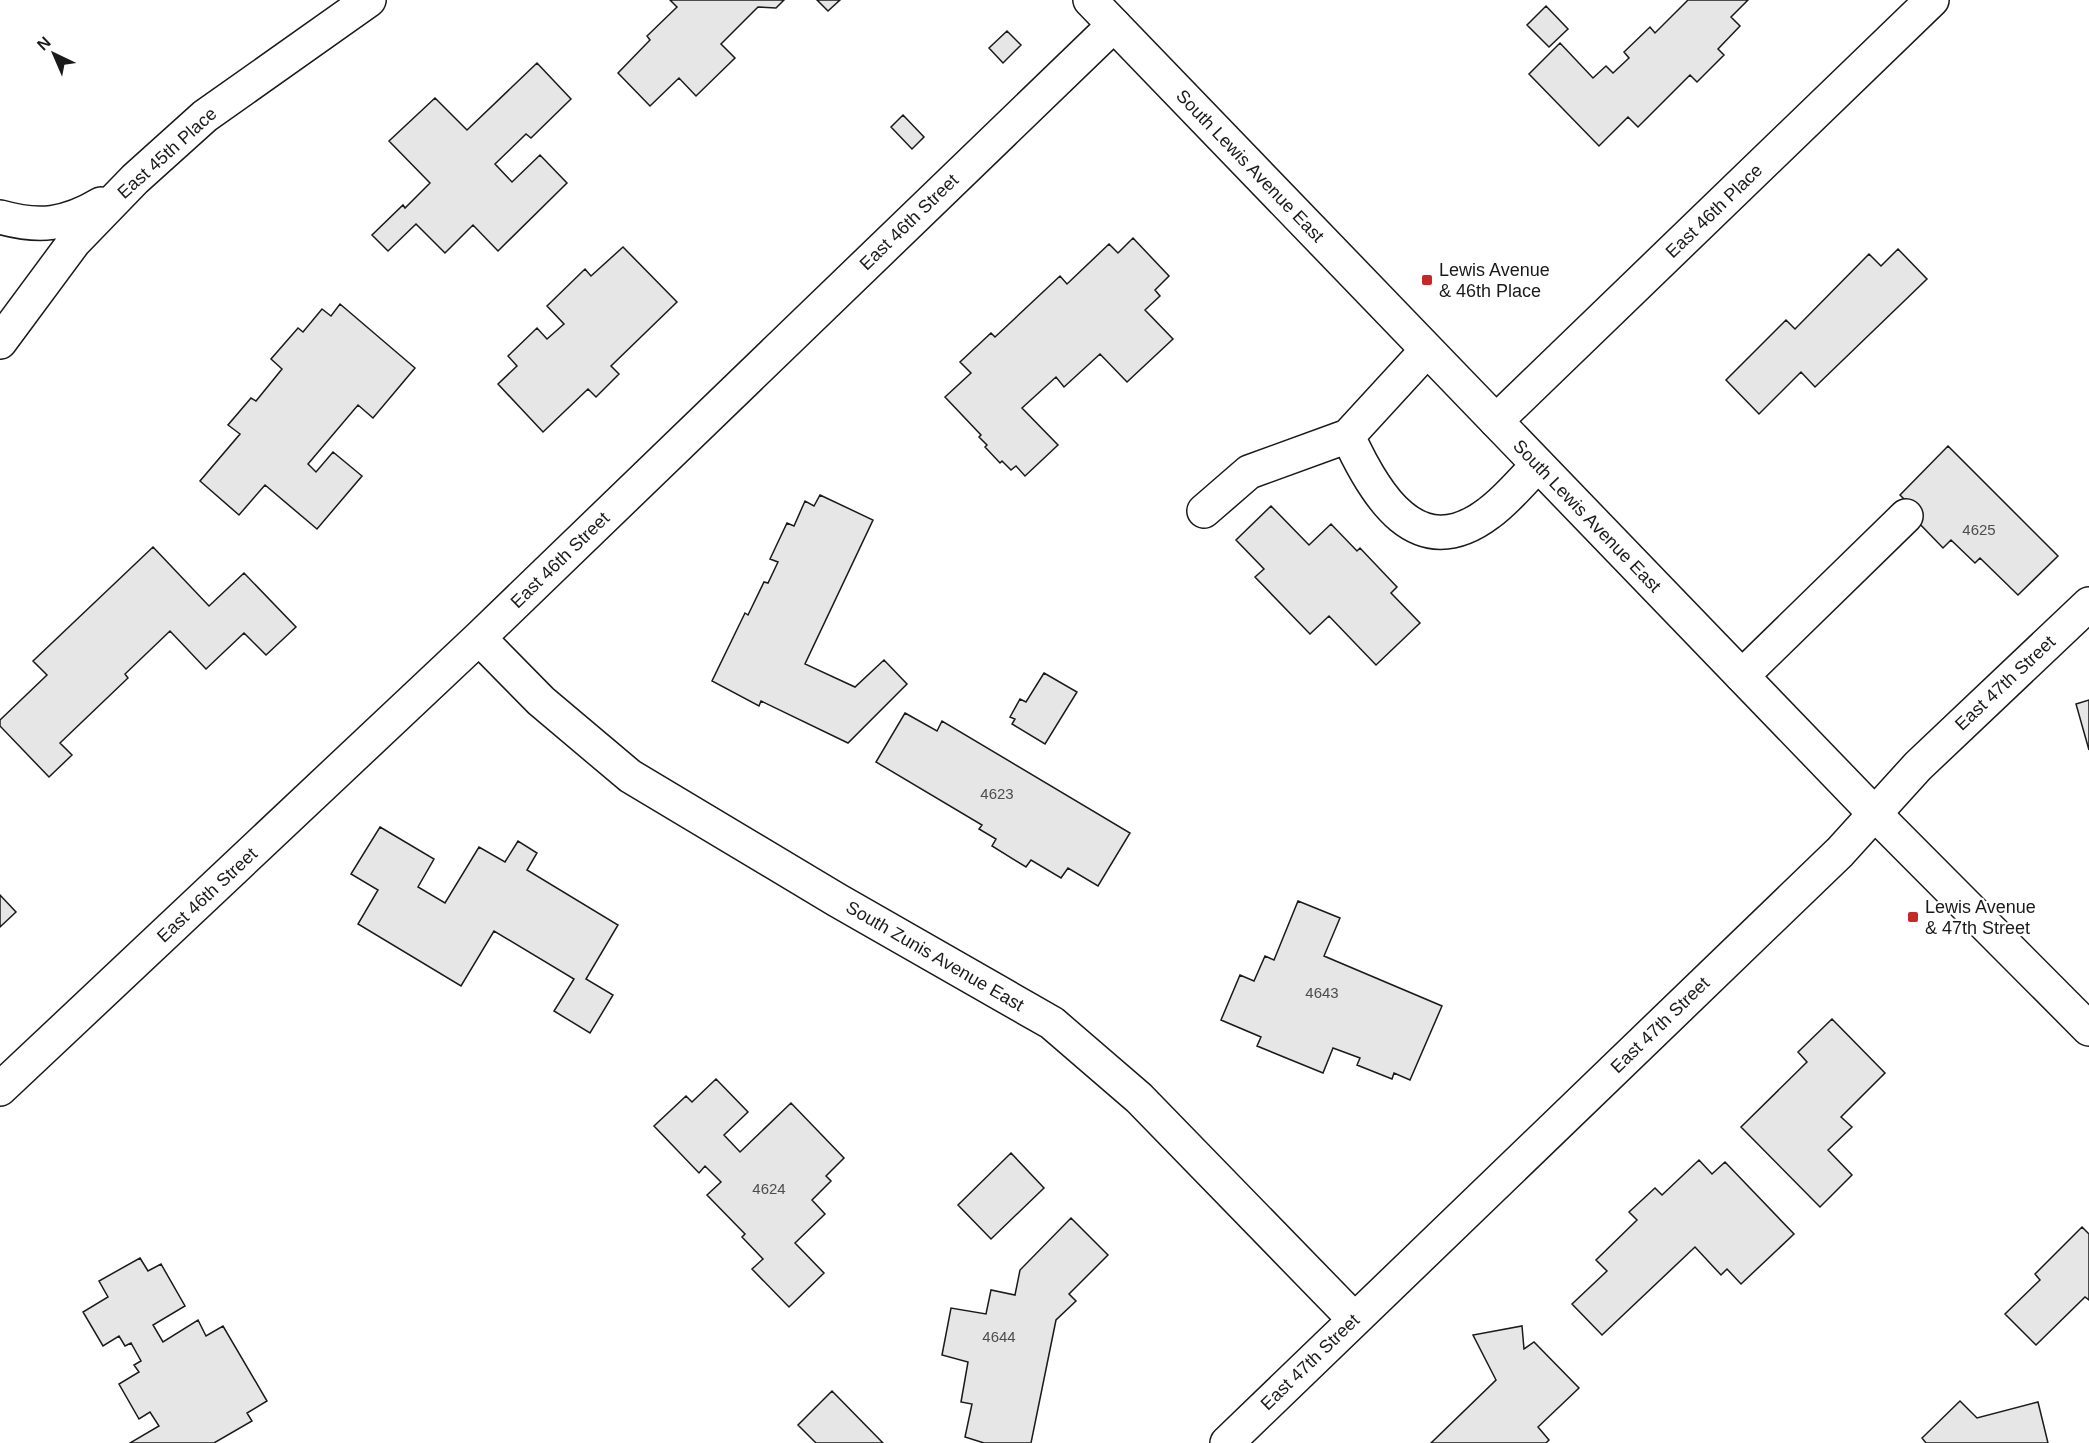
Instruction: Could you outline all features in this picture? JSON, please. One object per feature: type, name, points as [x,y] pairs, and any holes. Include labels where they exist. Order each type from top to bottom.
[{"type":"street","name":"East 45th Place","points":[[0,342],[74,242],[124,190],[205,116],[369,0]]},
{"type":"street","name":"South Lewis Avenue East","points":[[1090,0],[1875,814],[2089,1029]]},
{"type":"street","name":"East 46th Place","points":[[1496,421],[1932,0]]},
{"type":"street","name":"East 46th Street","points":[[0,1089],[479,638],[1114,25]]},
{"type":"street","points":[[0,217],[21,223],[56,224],[82,216],[124,190]]},
{"type":"street","points":[[1204,511],[1249,472],[1348,436],[1427,350]]},
{"type":"street","points":[[1348,436],[1364,471],[1385,501],[1407,522],[1429,531],[1449,532],[1489,513],[1538,465]]},
{"type":"street","points":[[1742,676],[1906,516]]},
{"type":"street","name":"East 47th Street","points":[[1227,1443],[1840,852],[1918,766],[2089,604]]},
{"type":"street","name":"South Zunis Avenue East","points":[[479,638],[541,701],[630,776],[837,900],[1052,1023],[1139,1098],[1354,1319]]},
{"type":"building","points":[[670,0],[784,0],[776,8],[758,7],[721,44],[735,58],[696,96],[679,78],[650,106],[618,73],[650,40],[647,36],[677,7]]},
{"type":"building","points":[[817,0],[840,0],[828,11]]},
{"type":"building","points":[[1688,0],[1748,0],[1731,17],[1740,26],[1718,49],[1724,55],[1697,82],[1690,75],[1638,127],[1628,117],[1599,146],[1529,74],[1560,43],[1593,78],[1606,66],[1613,73],[1629,58],[1624,52],[1650,27],[1655,33]]},
{"type":"building","points":[[1546,6],[1568,29],[1549,47],[1527,25]]},
{"type":"building","points":[[1007,31],[1021,45],[1003,63],[989,48]]},
{"type":"building","points":[[537,63],[571,99],[531,138],[526,134],[495,164],[512,182],[540,155],[567,183],[498,251],[473,225],[445,253],[416,224],[388,251],[372,235],[403,205],[405,208],[430,183],[389,141],[435,98],[467,130]]},
{"type":"building","points":[[903,115],[924,137],[912,149],[891,127]]},
{"type":"building","points":[[1133,238],[1169,276],[1155,290],[1160,296],[1145,310],[1173,339],[1127,382],[1100,354],[1064,387],[1056,377],[1022,408],[1058,445],[1025,476],[1016,466],[1011,470],[1002,461],[1000,463],[985,447],[987,445],[979,437],[981,435],[945,397],[971,373],[960,362],[991,333],[995,337],[1060,276],[1067,284],[1109,244],[1118,253]]},
{"type":"building","points":[[623,247],[677,302],[611,366],[619,374],[596,397],[588,389],[543,432],[498,384],[517,366],[508,356],[537,328],[547,339],[564,324],[547,306],[585,269],[591,276]]},
{"type":"building","points":[[1898,249],[1927,279],[1815,387],[1801,372],[1759,414],[1726,380],[1786,320],[1795,329],[1869,254],[1881,266]]},
{"type":"building","points":[[340,304],[415,368],[373,418],[358,405],[308,464],[316,472],[333,452],[362,476],[317,529],[265,485],[239,515],[200,481],[240,434],[228,425],[251,398],[256,401],[282,369],[271,359],[298,328],[303,332],[322,309],[331,316]]},
{"type":"building","points":[[1948,446],[2058,556],[2018,595],[1980,558],[1975,563],[1951,540],[1943,548],[1916,520],[1921,516],[1900,495]]},
{"type":"building","points":[[820,495],[873,520],[805,664],[855,687],[884,660],[907,684],[848,743],[761,701],[759,706],[712,681],[745,613],[748,615],[764,582],[768,583],[778,562],[770,559],[787,523],[794,526],[805,501],[814,506]]},
{"type":"building","points":[[1271,506],[1309,545],[1331,524],[1357,551],[1360,548],[1397,587],[1391,593],[1420,623],[1376,665],[1329,616],[1310,634],[1255,577],[1264,569],[1236,540]]},
{"type":"building","points":[[153,547],[209,606],[244,573],[296,627],[266,655],[244,633],[206,669],[170,631],[125,674],[128,678],[60,743],[72,755],[49,777],[0,726],[0,720],[47,675],[33,661]]},
{"type":"building","points":[[1044,673],[1077,692],[1045,744],[1012,724],[1015,719],[1010,717],[1020,699],[1026,702]]},
{"type":"building","points":[[2089,700],[2089,750],[2076,704]]},
{"type":"building","points":[[905,713],[937,731],[942,721],[1130,833],[1098,886],[1068,868],[1061,878],[1031,860],[1026,867],[992,846],[996,839],[979,829],[982,825],[876,762]]},
{"type":"building","points":[[380,827],[434,859],[418,887],[445,903],[479,847],[505,862],[518,841],[537,853],[527,870],[618,925],[586,979],[613,995],[590,1033],[554,1011],[574,979],[494,931],[461,986],[358,924],[378,890],[351,874]]},
{"type":"building","points":[[0,895],[16,912],[0,927]]},
{"type":"building","points":[[1298,901],[1340,918],[1324,956],[1442,1006],[1410,1080],[1394,1073],[1392,1079],[1357,1065],[1360,1058],[1333,1048],[1323,1073],[1257,1046],[1261,1037],[1221,1020],[1240,975],[1254,981],[1265,956],[1274,960]]},
{"type":"building","points":[[1832,1019],[1885,1073],[1841,1117],[1852,1127],[1828,1150],[1852,1175],[1820,1207],[1741,1127],[1807,1062],[1798,1052]]},
{"type":"building","points":[[716,1079],[748,1112],[724,1135],[740,1152],[791,1103],[844,1158],[826,1176],[831,1181],[812,1200],[825,1214],[795,1243],[824,1273],[789,1307],[752,1269],[763,1259],[742,1237],[745,1234],[707,1195],[721,1182],[705,1166],[699,1173],[654,1126],[686,1096],[692,1102]]},
{"type":"building","points":[[1011,1153],[1044,1188],[991,1239],[958,1205]]},
{"type":"building","points":[[1699,1160],[1712,1174],[1725,1162],[1794,1234],[1741,1284],[1727,1269],[1721,1275],[1695,1247],[1602,1335],[1572,1304],[1607,1271],[1596,1260],[1637,1220],[1629,1212],[1655,1188],[1662,1195]]},
{"type":"building","points":[[1071,1218],[1108,1255],[1069,1294],[1076,1301],[1056,1320],[1031,1443],[984,1443],[965,1437],[972,1404],[961,1402],[968,1362],[942,1355],[951,1308],[986,1314],[991,1290],[1015,1295],[1020,1270]]},
{"type":"building","points":[[2082,1227],[2089,1234],[2089,1300],[2085,1297],[2036,1345],[2005,1314],[2040,1280],[2035,1274]]},
{"type":"building","points":[[140,1258],[148,1271],[161,1264],[185,1306],[153,1325],[163,1342],[198,1320],[206,1336],[223,1326],[267,1401],[247,1413],[252,1421],[214,1443],[130,1443],[159,1426],[150,1412],[139,1419],[119,1384],[139,1372],[134,1365],[141,1361],[131,1343],[125,1346],[119,1336],[103,1346],[83,1312],[108,1297],[99,1281]]},
{"type":"building","points":[[1522,1326],[1524,1349],[1534,1342],[1579,1388],[1538,1427],[1549,1440],[1546,1443],[1431,1443],[1496,1380],[1473,1335]]},
{"type":"building","points":[[832,1391],[883,1443],[816,1443],[798,1425]]},
{"type":"building","points":[[1960,1401],[1977,1418],[2038,1402],[2048,1443],[1926,1443],[1922,1438]]},
{"type":"place","name":"Lewis Avenue & 46th Place","points":[[1427,280]]},
{"type":"place","name":"Lewis Avenue & 47th Street","points":[[1913,917]]}]
